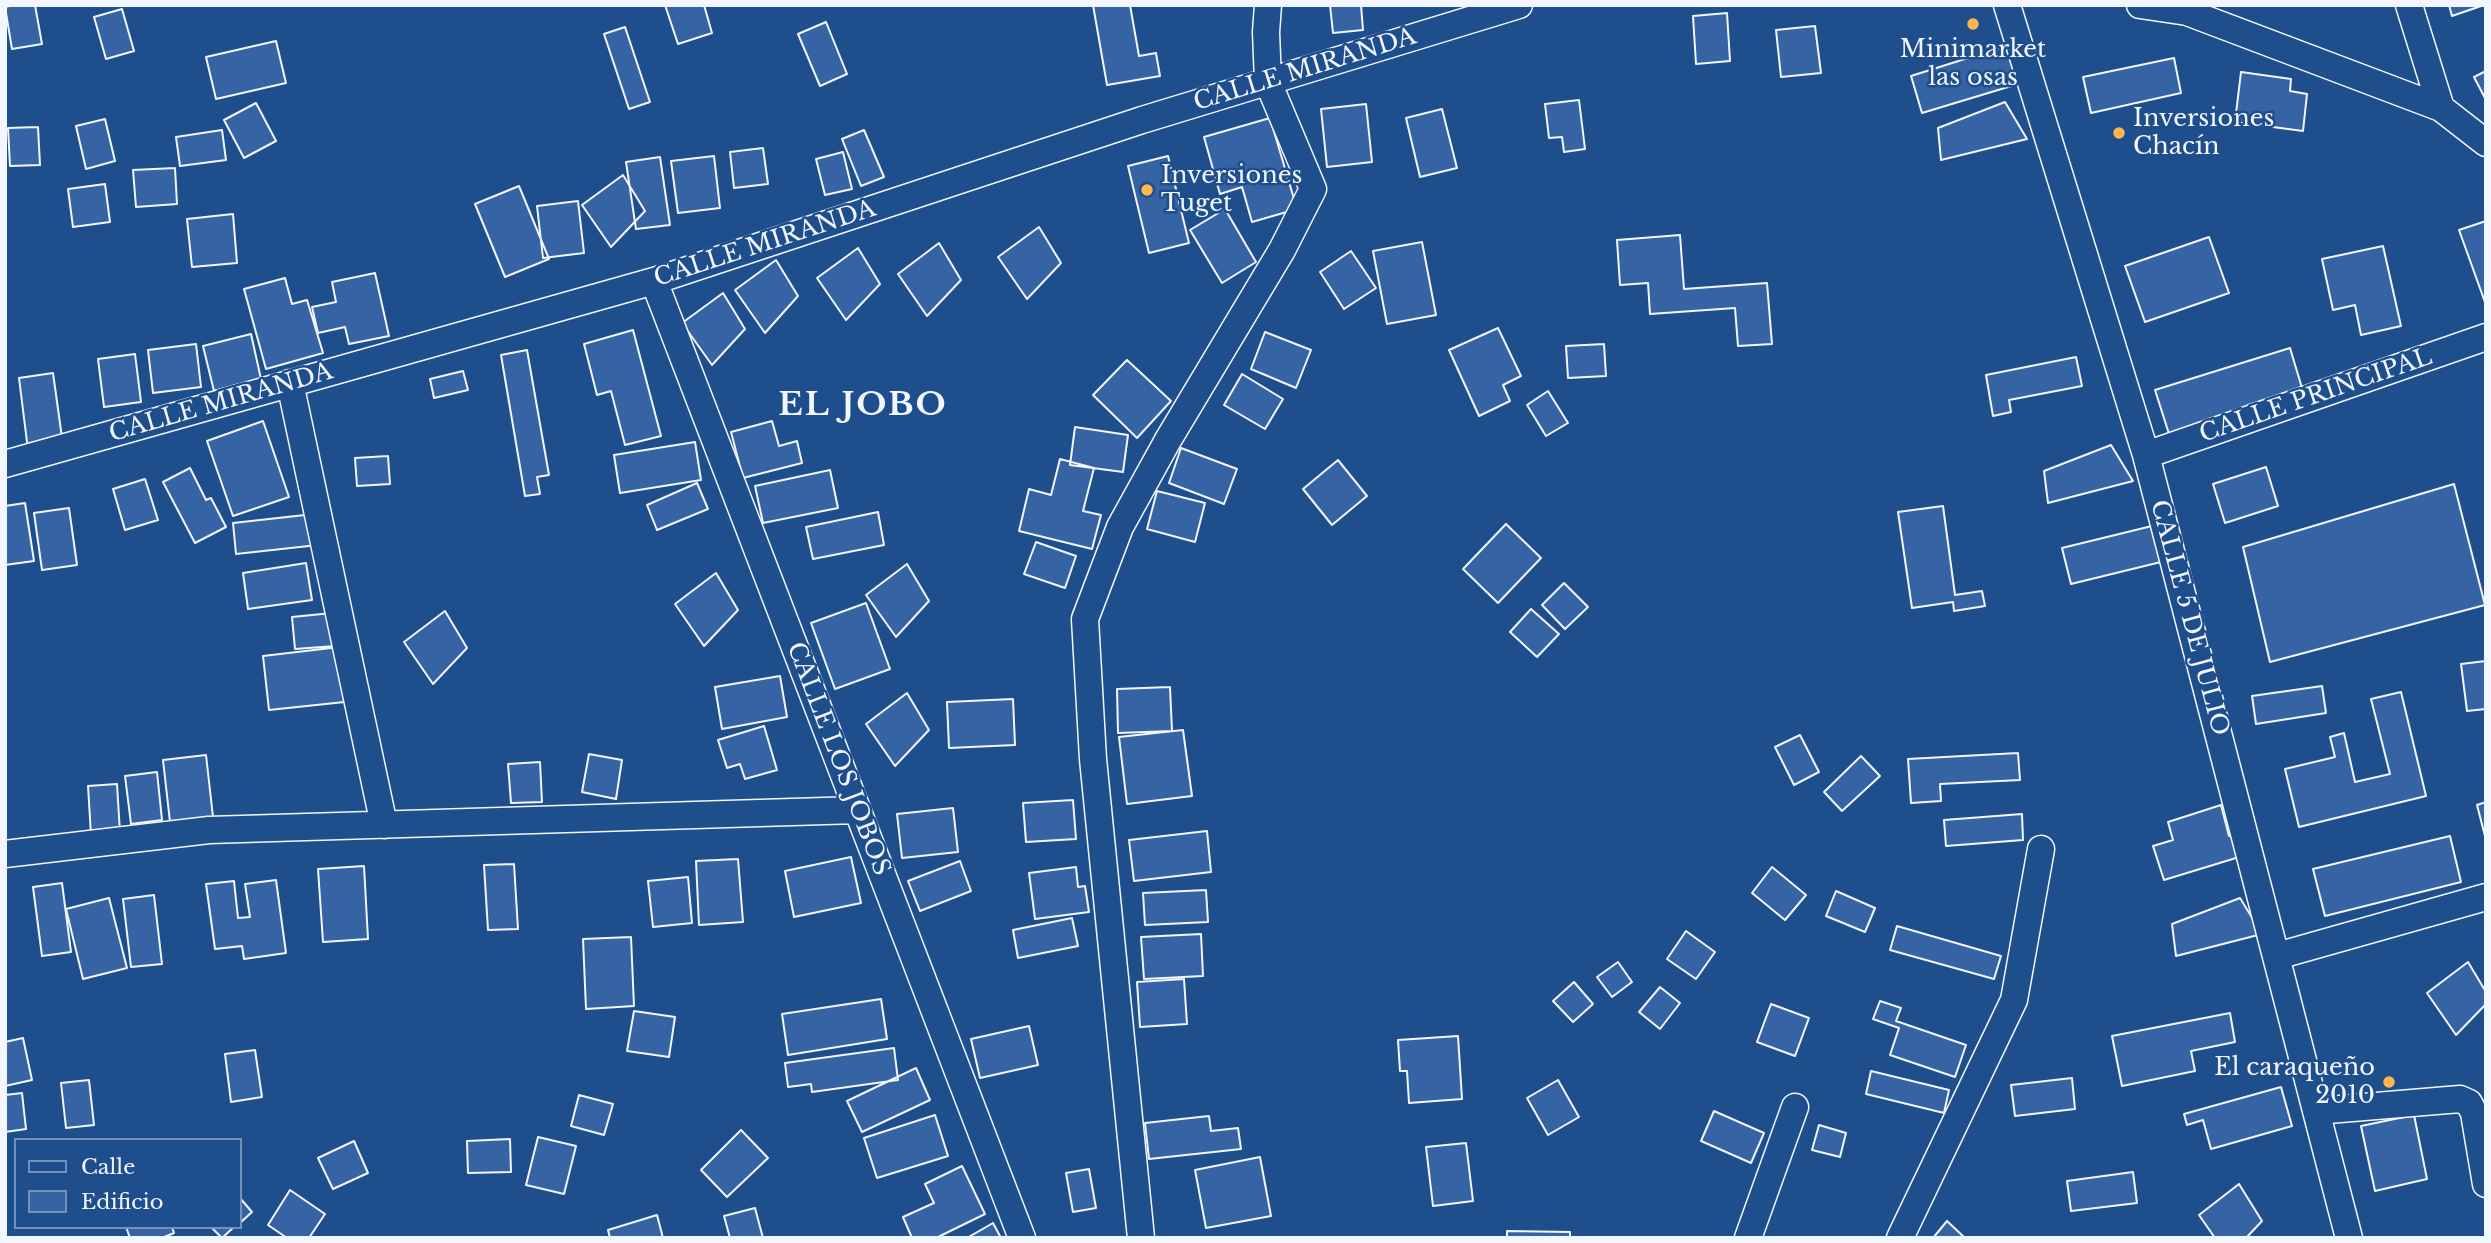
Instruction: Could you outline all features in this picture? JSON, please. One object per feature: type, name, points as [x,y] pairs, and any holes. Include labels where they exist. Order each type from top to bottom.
[{"type":"street","points":[[1141,1238],[1093,759],[1085,619],[1121,527],[1168,440],[1282,250],[1313,189],[1268,82],[1268,5]]},
{"type":"street","name":"CALLE MIRANDA","points":[[5,464],[654,281],[1142,120],[1519,5]]},
{"type":"street","name":"CALLE 5 DE JULIO","points":[[2007,5],[2146,455],[2349,1238]]},
{"type":"street","points":[[2140,5],[2187,12],[2441,108],[2486,143]]},
{"type":"street","points":[[2409,5],[2441,108]]},
{"type":"street","name":"CALLE LOS JOBOS","points":[[654,281],[1022,1238]]},
{"type":"street","name":"CALLE PRINCIPAL","points":[[2146,455],[2486,337]]},
{"type":"street","points":[[290,383],[384,825]]},
{"type":"street","points":[[5,854],[209,830],[857,810]]},
{"type":"street","points":[[1900,1238],[2014,1000],[2041,849]]},
{"type":"street","points":[[2277,956],[2486,897]]},
{"type":"street","points":[[2316,1111],[2460,1099],[2469,1103],[2474,1113],[2486,1184]]},
{"type":"street","points":[[1748,1238],[1796,1107]]},
{"type":"building","points":[[35,5],[42,44],[12,49],[5,7]]},
{"type":"building","points":[[665,5],[704,5],[712,33],[678,44]]},
{"type":"building","points":[[1093,5],[1130,5],[1139,56],[1156,53],[1160,76],[1107,85]]},
{"type":"building","points":[[1330,5],[1361,5],[1363,30],[1333,33]]},
{"type":"building","points":[[2449,5],[2484,5],[2452,16]]},
{"type":"building","points":[[122,9],[134,51],[106,59],[94,17]]},
{"type":"building","points":[[1727,13],[1730,61],[1696,64],[1693,16]]},
{"type":"building","points":[[826,22],[847,74],[820,86],[798,34]]},
{"type":"building","points":[[1815,26],[1821,73],[1781,77],[1776,30]]},
{"type":"building","points":[[625,27],[650,102],[629,109],[604,34]]},
{"type":"building","points":[[276,41],[286,83],[216,99],[206,57]]},
{"type":"building","points":[[2006,46],[2018,84],[1922,113],[1911,76]]},
{"type":"building","points":[[2174,58],[2181,93],[2091,113],[2083,77]]},
{"type":"building","points":[[2486,71],[2486,100],[2474,77]]},
{"type":"building","points":[[2241,72],[2291,79],[2290,91],[2307,94],[2303,131],[2235,122]]},
{"type":"building","points":[[1579,100],[1585,149],[1564,152],[1562,137],[1549,138],[1545,104]]},
{"type":"building","points":[[2005,102],[2027,139],[1941,160],[1938,128]]},
{"type":"building","points":[[256,103],[276,141],[244,158],[224,120]]},
{"type":"building","points":[[1366,104],[1372,162],[1327,167],[1321,109]]},
{"type":"building","points":[[1442,109],[1457,168],[1420,177],[1406,118]]},
{"type":"building","points":[[1270,118],[1297,209],[1252,222],[1242,187],[1220,194],[1204,137]]},
{"type":"building","points":[[105,119],[115,161],[86,169],[76,126]]},
{"type":"building","points":[[38,127],[40,165],[10,166],[8,128]]},
{"type":"building","points":[[222,130],[226,160],[180,166],[176,137]]},
{"type":"building","points":[[864,130],[884,177],[861,186],[842,139]]},
{"type":"building","points":[[763,148],[768,184],[734,188],[730,152]]},
{"type":"building","points":[[843,152],[852,189],[825,195],[816,159]]},
{"type":"building","points":[[714,156],[720,208],[678,213],[671,161]]},
{"type":"building","points":[[1168,156],[1189,243],[1149,253],[1128,166]]},
{"type":"building","points":[[660,157],[670,225],[636,229],[626,162]]},
{"type":"building","points":[[175,168],[177,204],[136,207],[133,170]]},
{"type":"building","points":[[623,175],[645,211],[611,247],[582,205]]},
{"type":"building","points":[[105,184],[110,222],[73,227],[68,189]]},
{"type":"building","points":[[519,186],[549,259],[505,277],[475,204]]},
{"type":"building","points":[[578,201],[584,253],[543,258],[537,206]]},
{"type":"building","points":[[1225,209],[1256,262],[1222,283],[1190,230]]},
{"type":"building","points":[[233,214],[237,263],[192,267],[187,219]]},
{"type":"building","points":[[2486,221],[2486,305],[2459,230]]},
{"type":"building","points":[[1039,227],[1061,263],[1027,299],[998,257]]},
{"type":"building","points":[[1680,235],[1684,289],[1767,283],[1772,344],[1738,346],[1735,308],[1650,314],[1648,283],[1620,285],[1617,240]]},
{"type":"building","points":[[2209,237],[2229,293],[2145,322],[2125,266]]},
{"type":"building","points":[[1422,242],[1436,315],[1387,324],[1373,251]]},
{"type":"building","points":[[939,243],[961,280],[927,316],[898,274]]},
{"type":"building","points":[[2383,246],[2401,326],[2361,335],[2355,305],[2333,310],[2322,259]]},
{"type":"building","points":[[858,248],[880,284],[846,320],[817,278]]},
{"type":"building","points":[[1351,251],[1376,288],[1344,309],[1320,272]]},
{"type":"building","points":[[776,260],[798,296],[765,333],[735,290]]},
{"type":"building","points":[[375,273],[389,336],[349,344],[345,327],[318,333],[312,307],[336,302],[332,282]]},
{"type":"building","points":[[285,278],[292,304],[307,300],[323,353],[266,369],[244,289]]},
{"type":"building","points":[[723,293],[745,329],[712,365],[682,323]]},
{"type":"building","points":[[1498,328],[1521,376],[1503,385],[1510,401],[1479,416],[1449,350]]},
{"type":"building","points":[[633,330],[661,436],[625,445],[611,391],[597,395],[584,344]]},
{"type":"building","points":[[1265,332],[1311,350],[1296,388],[1251,369]]},
{"type":"building","points":[[251,334],[261,379],[214,391],[203,346]]},
{"type":"building","points":[[196,344],[201,387],[153,393],[148,350]]},
{"type":"building","points":[[1604,344],[1606,376],[1568,378],[1566,346]]},
{"type":"building","points":[[2290,348],[2302,388],[2248,405],[2250,411],[2170,437],[2155,390]]},
{"type":"building","points":[[527,350],[549,475],[537,477],[540,494],[525,496],[501,355]]},
{"type":"building","points":[[135,354],[141,402],[104,407],[98,359]]},
{"type":"building","points":[[2076,357],[2082,386],[2009,400],[2011,412],[1993,416],[1986,375]]},
{"type":"building","points":[[1127,360],[1171,401],[1137,438],[1093,395]]},
{"type":"building","points":[[463,371],[468,390],[434,398],[430,379]]},
{"type":"building","points":[[53,373],[63,445],[28,450],[19,378]]},
{"type":"building","points":[[1242,374],[1283,399],[1265,429],[1224,405]]},
{"type":"building","points":[[1548,391],[1568,423],[1546,436],[1527,405]]},
{"type":"building","points":[[263,421],[289,497],[233,516],[207,441]]},
{"type":"building","points":[[772,421],[779,446],[797,441],[802,463],[743,478],[731,432]]},
{"type":"building","points":[[1075,427],[1128,435],[1123,472],[1070,465]]},
{"type":"building","points":[[695,442],[701,480],[620,493],[614,455]]},
{"type":"building","points":[[2111,445],[2133,481],[2048,503],[2044,471]]},
{"type":"building","points":[[1181,448],[1237,469],[1224,504],[1169,483]]},
{"type":"building","points":[[388,456],[390,484],[357,486],[355,458]]},
{"type":"building","points":[[1060,459],[1094,468],[1083,511],[1101,515],[1092,549],[1019,531],[1029,489],[1051,495]]},
{"type":"building","points":[[1338,460],[1367,496],[1332,525],[1303,489]]},
{"type":"building","points":[[2266,467],[2278,506],[2225,523],[2213,484]]},
{"type":"building","points":[[190,468],[206,500],[211,498],[226,527],[195,543],[163,482]]},
{"type":"building","points":[[830,470],[838,508],[763,523],[755,486]]},
{"type":"building","points":[[145,479],[158,520],[125,530],[113,489]]},
{"type":"building","points":[[697,483],[708,509],[657,530],[647,505]]},
{"type":"building","points":[[2454,484],[2485,605],[2270,662],[2243,547]]},
{"type":"building","points":[[1157,491],[1205,503],[1195,542],[1147,529]]},
{"type":"building","points":[[25,503],[34,561],[5,565],[5,506]]},
{"type":"building","points":[[1943,506],[1955,595],[1982,591],[1985,606],[1954,611],[1953,602],[1912,608],[1898,512]]},
{"type":"building","points":[[69,508],[77,565],[42,570],[34,513]]},
{"type":"building","points":[[878,512],[884,545],[813,559],[806,527]]},
{"type":"building","points":[[314,514],[318,545],[236,554],[233,523]]},
{"type":"building","points":[[1506,524],[1541,558],[1498,603],[1463,569]]},
{"type":"building","points":[[2156,525],[2165,561],[2071,584],[2062,548]]},
{"type":"building","points":[[1036,542],[1076,556],[1065,588],[1024,574]]},
{"type":"building","points":[[306,563],[312,600],[248,609],[243,573]]},
{"type":"building","points":[[907,564],[929,601],[896,637],[866,595]]},
{"type":"building","points":[[716,573],[738,610],[704,646],[675,604]]},
{"type":"building","points":[[1564,583],[1588,607],[1565,629],[1542,605]]},
{"type":"building","points":[[866,603],[890,669],[835,689],[811,623]]},
{"type":"building","points":[[1531,609],[1559,634],[1537,657],[1510,632]]},
{"type":"building","points":[[445,611],[467,648],[433,684],[404,642]]},
{"type":"building","points":[[332,613],[335,646],[295,649],[292,617]]},
{"type":"building","points":[[348,646],[354,701],[269,710],[263,656]]},
{"type":"building","points":[[2486,661],[2486,709],[2467,711],[2461,664]]},
{"type":"building","points":[[780,676],[787,717],[722,729],[715,687]]},
{"type":"building","points":[[2322,686],[2326,713],[2256,724],[2252,696]]},
{"type":"building","points":[[1170,687],[1172,731],[1118,733],[1117,689]]},
{"type":"building","points":[[2401,692],[2426,796],[2299,827],[2285,769],[2335,757],[2330,737],[2344,733],[2355,782],[2390,774],[2371,699]]},
{"type":"building","points":[[907,693],[929,730],[895,766],[866,724]]},
{"type":"building","points":[[1013,699],[1015,745],[949,748],[947,702]]},
{"type":"building","points":[[764,726],[777,770],[745,779],[740,764],[727,768],[718,740]]},
{"type":"building","points":[[1183,730],[1192,796],[1127,804],[1119,737]]},
{"type":"building","points":[[1800,735],[1819,772],[1794,785],[1775,747]]},
{"type":"building","points":[[2018,753],[2020,780],[1940,784],[1941,801],[1911,803],[1908,759]]},
{"type":"building","points":[[589,754],[622,760],[616,799],[582,792]]},
{"type":"building","points":[[206,755],[213,817],[170,822],[163,760]]},
{"type":"building","points":[[1861,756],[1880,776],[1842,811],[1824,792]]},
{"type":"building","points":[[540,762],[542,802],[511,803],[508,764]]},
{"type":"building","points":[[157,772],[162,820],[131,824],[125,776]]},
{"type":"building","points":[[117,784],[120,833],[91,835],[88,786]]},
{"type":"building","points":[[1073,800],[1076,839],[1026,842],[1023,803]]},
{"type":"building","points":[[2486,802],[2486,840],[2477,805]]},
{"type":"building","points":[[2221,805],[2229,836],[2243,832],[2249,854],[2164,880],[2153,846],[2173,840],[2168,822]]},
{"type":"building","points":[[953,808],[958,852],[902,858],[897,814]]},
{"type":"building","points":[[2022,814],[2023,840],[1946,846],[1944,820]]},
{"type":"building","points":[[1207,831],[1211,872],[1134,881],[1129,840]]},
{"type":"building","points":[[2450,836],[2461,882],[2325,916],[2313,869]]},
{"type":"building","points":[[851,857],[861,903],[794,917],[785,871]]},
{"type":"building","points":[[738,859],[743,922],[699,925],[696,861]]},
{"type":"building","points":[[960,861],[971,891],[920,911],[908,881]]},
{"type":"building","points":[[514,864],[518,929],[488,930],[484,865]]},
{"type":"building","points":[[364,866],[368,939],[323,942],[318,869]]},
{"type":"building","points":[[1076,867],[1078,887],[1085,886],[1089,912],[1035,919],[1029,873]]},
{"type":"building","points":[[1772,867],[1806,895],[1785,920],[1752,893]]},
{"type":"building","points":[[688,877],[692,923],[653,927],[648,881]]},
{"type":"building","points":[[276,880],[286,953],[244,959],[242,946],[215,949],[206,884],[234,881],[238,918],[250,917],[245,884]]},
{"type":"building","points":[[62,883],[71,952],[42,956],[33,887]]},
{"type":"building","points":[[1206,890],[1208,922],[1145,925],[1143,893]]},
{"type":"building","points":[[1836,891],[1875,908],[1865,932],[1826,916]]},
{"type":"building","points":[[154,895],[162,964],[131,967],[123,899]]},
{"type":"building","points":[[109,898],[127,968],[83,979],[66,909]]},
{"type":"building","points":[[2240,898],[2262,934],[2176,956],[2172,924]]},
{"type":"building","points":[[1072,918],[1078,946],[1018,958],[1013,930]]},
{"type":"building","points":[[1897,926],[2001,956],[1994,979],[1890,950]]},
{"type":"building","points":[[1686,931],[1715,952],[1696,979],[1667,959]]},
{"type":"building","points":[[1201,934],[1203,976],[1144,979],[1141,937]]},
{"type":"building","points":[[631,937],[634,1006],[586,1009],[583,939]]},
{"type":"building","points":[[1618,962],[1632,982],[1612,997],[1597,977]]},
{"type":"building","points":[[2468,962],[2486,992],[2486,1004],[2456,1035],[2427,993]]},
{"type":"building","points":[[1184,979],[1187,1024],[1140,1027],[1137,982]]},
{"type":"building","points":[[1574,982],[1593,1004],[1573,1022],[1553,1001]]},
{"type":"building","points":[[1660,987],[1680,1003],[1660,1029],[1639,1012]]},
{"type":"building","points":[[881,999],[887,1039],[788,1055],[782,1014]]},
{"type":"building","points":[[1880,1001],[1901,1008],[1896,1021],[1966,1045],[1955,1077],[1890,1055],[1899,1028],[1873,1019]]},
{"type":"building","points":[[1771,1004],[1809,1018],[1795,1056],[1757,1042]]},
{"type":"building","points":[[634,1011],[675,1017],[669,1057],[627,1051]]},
{"type":"building","points":[[2230,1013],[2235,1042],[2191,1051],[2195,1071],[2122,1086],[2112,1036]]},
{"type":"building","points":[[1029,1026],[1038,1065],[980,1078],[971,1039]]},
{"type":"building","points":[[1458,1036],[1462,1099],[1409,1103],[1407,1071],[1400,1071],[1398,1040]]},
{"type":"building","points":[[23,1038],[32,1080],[5,1086],[5,1042]]},
{"type":"building","points":[[894,1048],[898,1080],[812,1092],[811,1084],[788,1087],[785,1063]]},
{"type":"building","points":[[255,1050],[262,1097],[231,1102],[225,1054]]},
{"type":"building","points":[[916,1068],[930,1100],[862,1132],[847,1101]]},
{"type":"building","points":[[1871,1071],[1949,1090],[1944,1113],[1866,1094]]},
{"type":"building","points":[[2072,1078],[2075,1109],[2015,1116],[2011,1085]]},
{"type":"building","points":[[89,1080],[94,1125],[66,1128],[61,1083]]},
{"type":"building","points":[[1558,1080],[1579,1117],[1548,1135],[1527,1098]]},
{"type":"building","points":[[2281,1087],[2292,1126],[2211,1149],[2203,1120],[2187,1125],[2184,1114]]},
{"type":"building","points":[[22,1093],[26,1129],[5,1132],[5,1095]]},
{"type":"building","points":[[579,1095],[613,1104],[604,1135],[571,1126]]},
{"type":"building","points":[[1714,1111],[1764,1133],[1751,1163],[1701,1141]]},
{"type":"building","points":[[935,1115],[948,1156],[877,1178],[864,1138]]},
{"type":"building","points":[[2414,1115],[2427,1179],[2375,1191],[2361,1126]]},
{"type":"building","points":[[1209,1116],[1211,1131],[1238,1128],[1241,1149],[1149,1159],[1145,1123]]},
{"type":"building","points":[[1819,1125],[1846,1133],[1840,1157],[1812,1150]]},
{"type":"building","points":[[741,1130],[768,1158],[727,1197],[701,1170]]},
{"type":"building","points":[[538,1137],[576,1146],[564,1194],[526,1185]]},
{"type":"building","points":[[510,1139],[511,1172],[468,1173],[467,1141]]},
{"type":"building","points":[[354,1141],[368,1173],[333,1189],[318,1158]]},
{"type":"building","points":[[1466,1143],[1473,1201],[1433,1206],[1426,1147]]},
{"type":"building","points":[[1260,1157],[1271,1216],[1206,1228],[1195,1170]]},
{"type":"building","points":[[962,1166],[985,1214],[936,1238],[912,1238],[903,1217],[934,1203],[925,1184]]},
{"type":"building","points":[[1089,1169],[1096,1208],[1073,1212],[1066,1173]]},
{"type":"building","points":[[2133,1172],[2137,1203],[2071,1211],[2067,1181]]},
{"type":"building","points":[[2239,1184],[2262,1221],[2246,1238],[2215,1238],[2199,1215]]},
{"type":"building","points":[[290,1190],[325,1214],[309,1238],[287,1238],[268,1225]]},
{"type":"building","points":[[242,1200],[252,1212],[242,1221]]},
{"type":"building","points":[[755,1208],[763,1238],[730,1238],[724,1216]]},
{"type":"building","points":[[657,1215],[663,1238],[610,1238],[608,1230]]},
{"type":"building","points":[[1947,1221],[1965,1238],[1933,1238]]},
{"type":"building","points":[[993,1223],[1001,1238],[967,1238]]},
{"type":"building","points":[[127,1229],[173,1229],[174,1233],[162,1238],[130,1238]]},
{"type":"building","points":[[213,1229],[232,1229],[222,1238]]},
{"type":"building","points":[[1507,1231],[1570,1232],[1570,1238],[1507,1238]]},
{"type":"place","name":"Minimarket las osas","points":[[1973,24]]},
{"type":"place","name":"Inversiones Chacín","points":[[2119,133]]},
{"type":"place","name":"Inversiones Tuget","points":[[1147,190]]},
{"type":"place","name":"El caraqueño 2010","points":[[2389,1082]]},
{"type":"district","name":"EL JOBO","points":[[863,406]]}]
